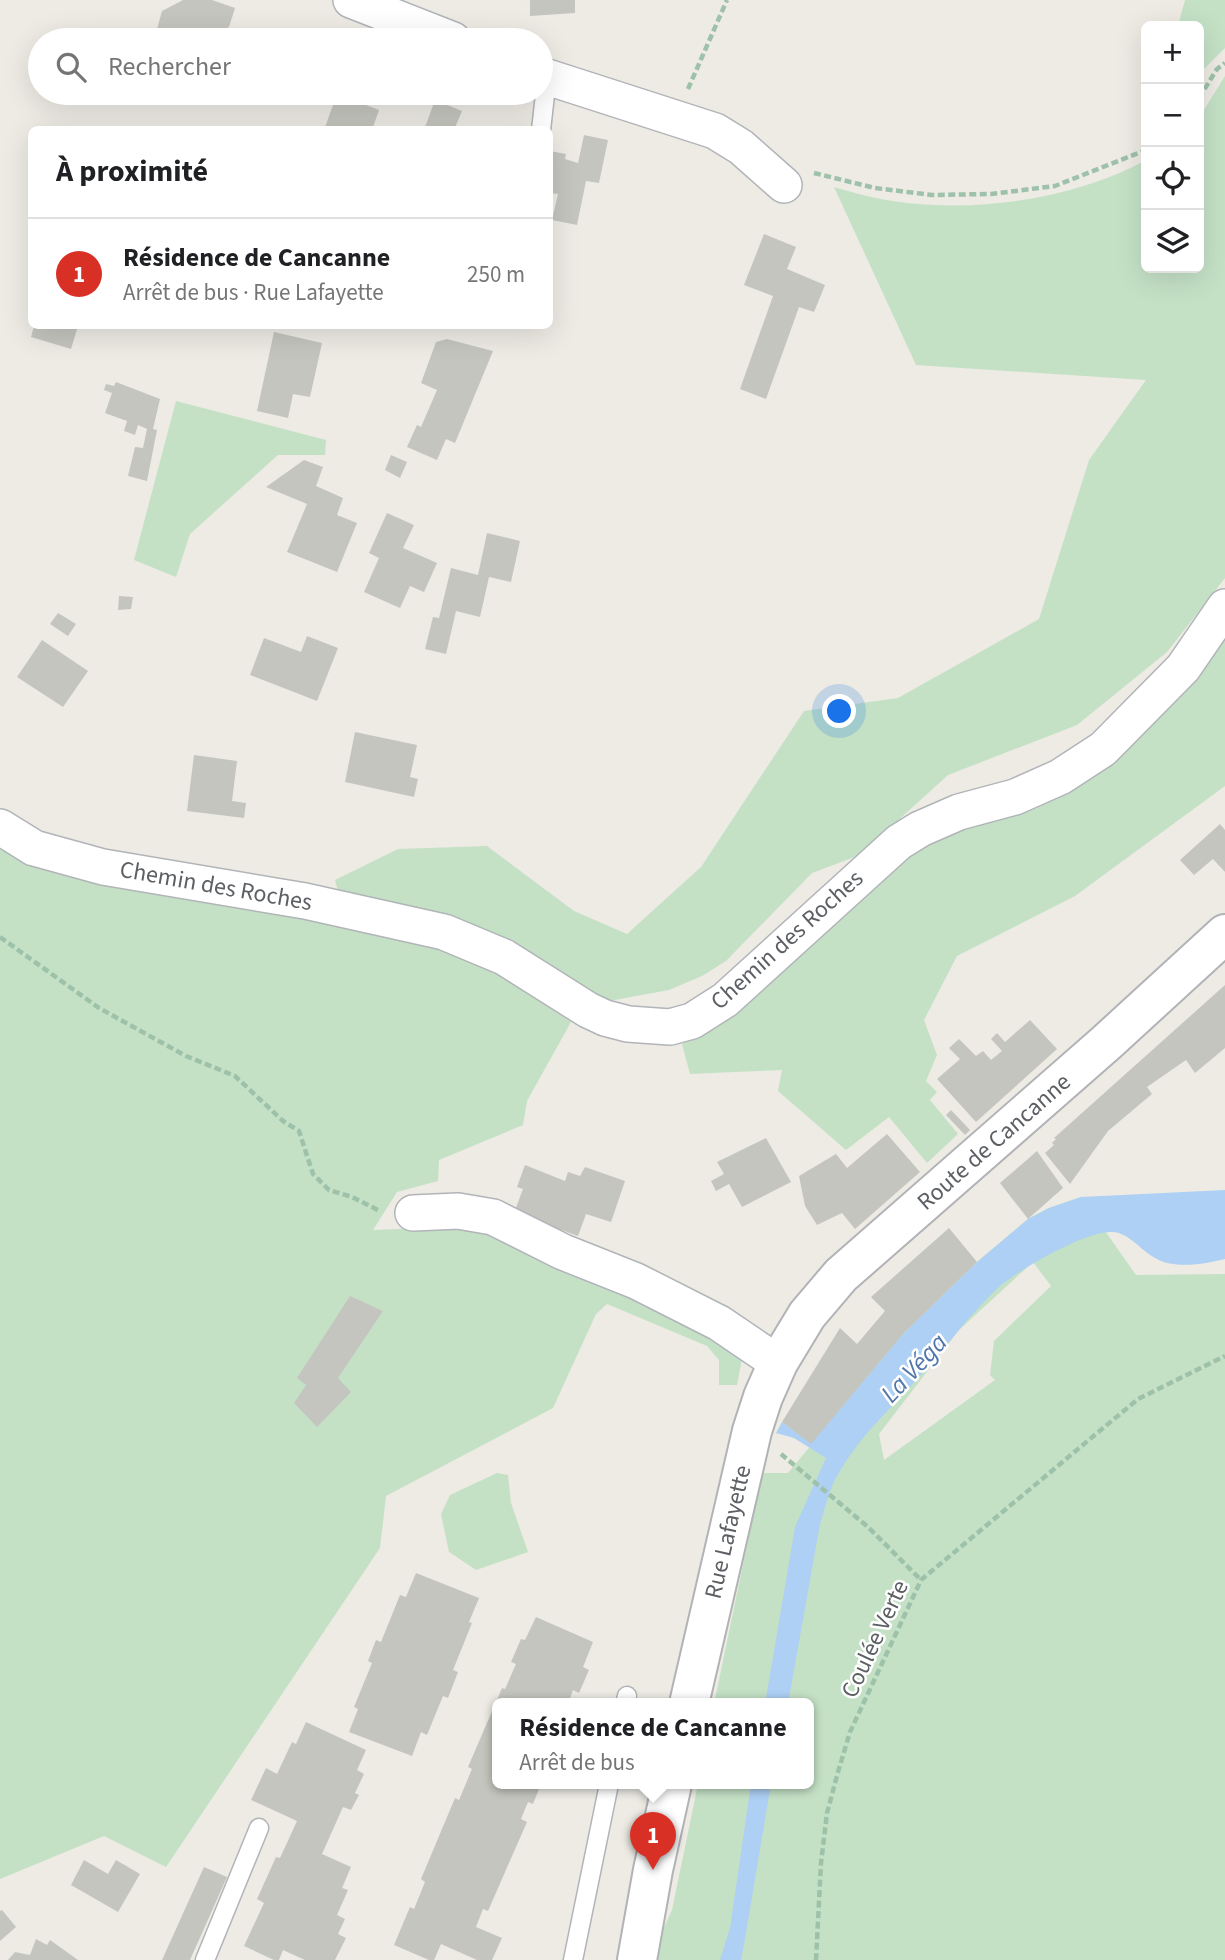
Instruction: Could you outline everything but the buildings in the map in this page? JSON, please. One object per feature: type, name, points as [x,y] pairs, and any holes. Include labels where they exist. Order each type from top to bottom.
[{"type":"main road","name":"Route de Cancanne","points":[[778,1363],[807,1315],[841,1275],[1106,1043],[1225,934]]},
{"type":"main road","name":"Rue Lafayette","points":[[690,1698],[752,1431],[778,1363]]},
{"type":"main road","points":[[637,1960],[670,1789]]},
{"type":"street","points":[[351,0],[422,28]]},
{"type":"street","points":[[553,79],[715,131],[795,178]]},
{"type":"street","name":"Chemin des Roches","points":[[0,827],[34,848],[103,867],[305,901],[444,932],[504,957],[605,1018],[628,1024],[670,1027],[692,1021],[725,1000],[899,842],[959,811],[1015,797],[1060,777],[1103,749],[1183,668],[1225,607]]},
{"type":"street","points":[[413,1213],[458,1210],[493,1217],[562,1252],[636,1281],[719,1323],[778,1363]]},
{"type":"lane","points":[[541,126],[542,105]]},
{"type":"lane","points":[[573,1960],[608,1789]]},
{"type":"lane","points":[[205,1960],[258,1828]]},
{"type":"path","points":[[675,118],[727,0]]},
{"type":"path","points":[[1204,90],[1217,69],[1225,63]]},
{"type":"path","points":[[795,178],[932,195],[991,194],[1055,186],[1141,152]]},
{"type":"path","points":[[0,937],[99,1008],[186,1056],[235,1076],[282,1121],[299,1131],[313,1174],[329,1189],[352,1197],[382,1213],[413,1213]]},
{"type":"path","name":"Coulée Verte","points":[[816,1960],[821,1863],[827,1813],[838,1772],[850,1732],[921,1580],[1138,1399],[1225,1356]]},
{"type":"path","points":[[790,1461],[868,1527],[921,1580]]},
{"type":"green space","points":[[1185,0],[1225,0],[1225,48],[1204,69],[1204,21],[1179,21]]},
{"type":"green space","points":[[1225,76],[1225,578],[1167,652],[1077,725],[948,775],[860,855],[812,873],[726,961],[702,976],[669,990],[609,1001],[576,985],[546,961],[440,921],[339,895],[335,880],[398,849],[487,846],[574,911],[627,934],[701,867],[804,711],[898,698],[1039,619],[1089,460],[1146,380],[916,365],[834,187],[875,198],[913,204],[982,205],[1052,195],[1085,186],[1141,162],[1141,273],[1204,273],[1204,110]]},
{"type":"green space","points":[[176,401],[326,440],[325,455],[278,455],[190,534],[176,577],[134,560]]},
{"type":"green space","points":[[1225,636],[1225,786],[1075,896],[957,956],[924,1020],[937,1055],[926,1081],[937,1092],[930,1100],[958,1134],[927,1163],[889,1117],[846,1150],[778,1091],[782,1070],[690,1074],[682,1044],[705,1032],[922,847],[955,830],[1037,808],[1088,781],[1117,756]]},
{"type":"green space","points":[[0,827],[426,943],[482,963],[571,1022],[527,1101],[523,1125],[439,1160],[438,1181],[397,1192],[373,1230],[478,1226],[709,1322],[742,1359],[737,1385],[719,1385],[719,1360],[707,1346],[607,1304],[596,1314],[553,1408],[386,1496],[380,1548],[166,1867],[104,1836],[0,1879]]},
{"type":"green space","points":[[1081,1197],[1136,1275],[1225,1274],[1225,1960],[655,1960],[656,1945],[672,1910],[697,1789],[814,1789],[814,1698],[715,1698],[762,1473],[788,1473],[903,1334],[977,1262],[1028,1219],[1049,1208]],"holes":[[[1033,1262],[1051,1286],[994,1341],[990,1375],[995,1380],[884,1460],[879,1434],[959,1330]]]},
{"type":"green space","points":[[497,1473],[508,1475],[511,1503],[528,1552],[476,1570],[449,1552],[441,1514],[450,1495]]},
{"type":"water","name":"La Véga","points":[[1225,1190],[1225,1259],[1200,1264],[1173,1264],[1151,1256],[1124,1235],[1100,1233],[1036,1262],[998,1288],[868,1432],[837,1475],[820,1524],[789,1698],[766,1698],[795,1527],[826,1458],[794,1438],[776,1433],[782,1422],[811,1443],[903,1334],[977,1262],[1028,1219],[1049,1208],[1081,1197]]},
{"type":"water","points":[[750,1789],[770,1789],[741,1960],[720,1960],[730,1928]]},
{"type":"place","name":"Résidence de Cancanne","points":[[653,1870]]}]
